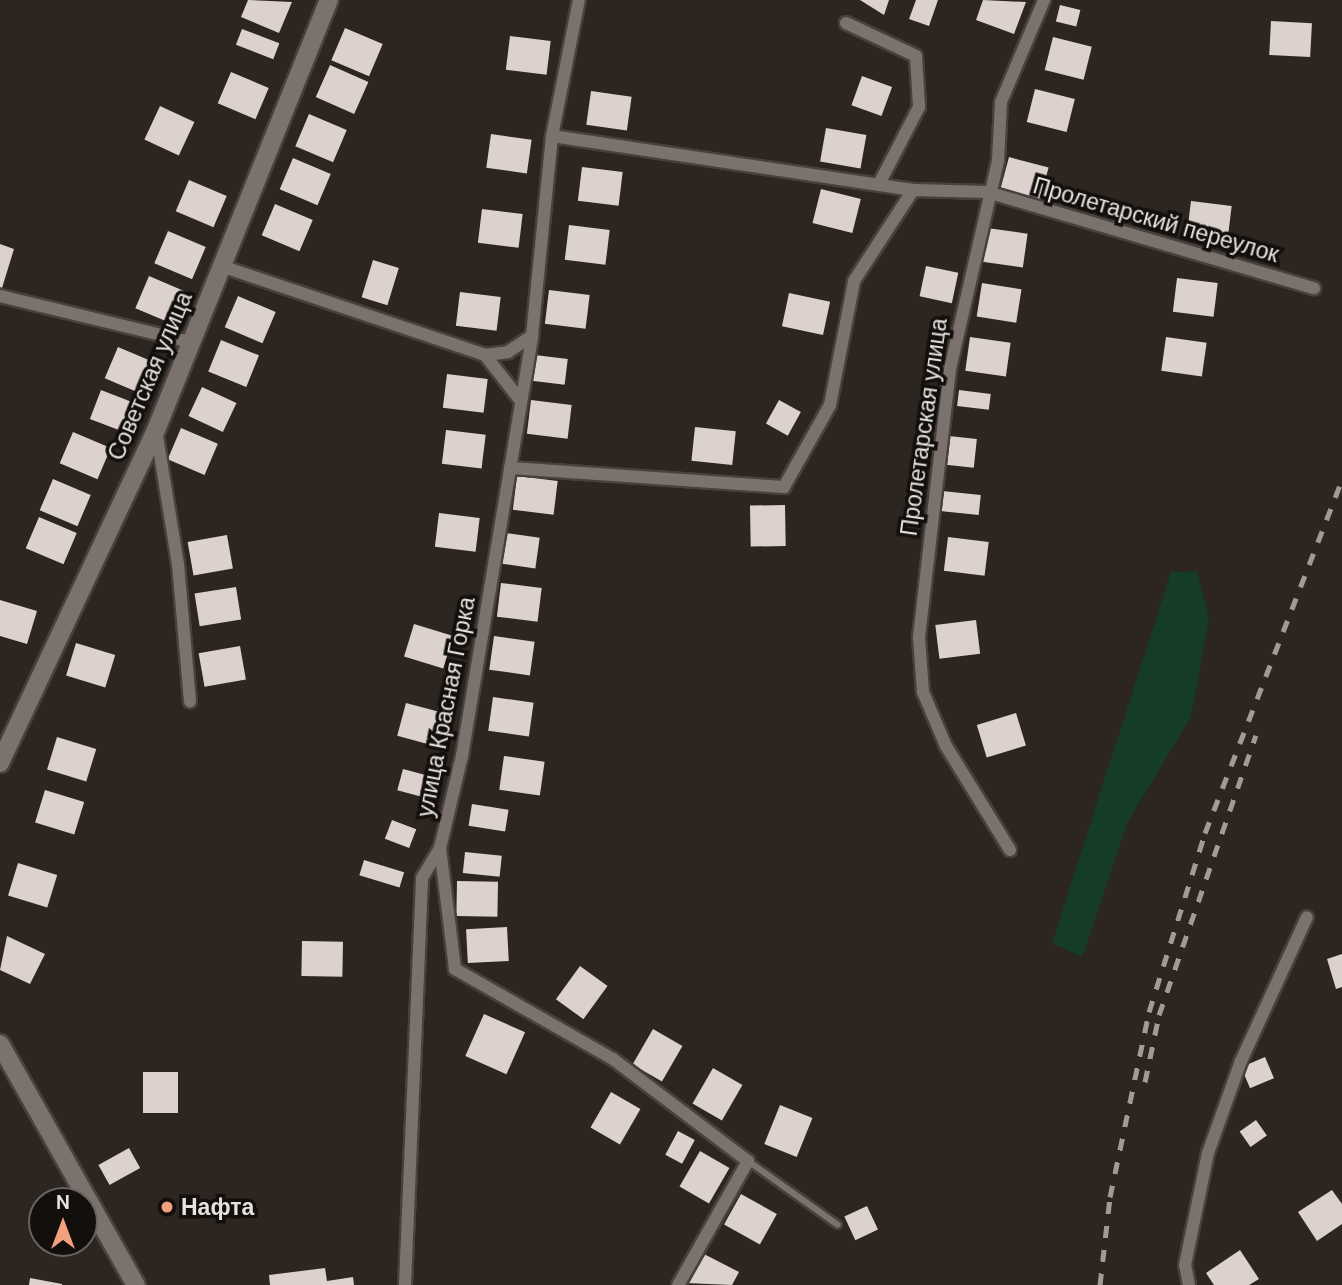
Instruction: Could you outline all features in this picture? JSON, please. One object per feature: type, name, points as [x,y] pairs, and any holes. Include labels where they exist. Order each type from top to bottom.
[{"type":"main road","name":"Советская улица","points":[[0,763],[156,430],[190,342],[224,267],[329,0]]},
{"type":"main road","points":[[0,1044],[136,1285]]},
{"type":"street","points":[[552,136],[579,0]]},
{"type":"street","name":"Пролетарская улица","points":[[1010,850],[946,746],[923,692],[919,637],[950,369],[987,192],[998,161],[1002,102],[1044,0]]},
{"type":"street","points":[[846,23],[916,56],[919,107],[879,184]]},
{"type":"street","name":"Пролетарский переулок","points":[[552,136],[913,190],[987,192],[1314,288]]},
{"type":"street","name":"улица Красная Горка","points":[[405,1285],[414,951],[422,878],[440,848],[510,468],[532,336],[552,136]]},
{"type":"street","points":[[510,468],[784,486],[830,405],[854,281],[913,190]]},
{"type":"street","points":[[224,267],[485,355],[508,352],[532,336]]},
{"type":"street","points":[[0,296],[190,342]]},
{"type":"street","points":[[485,355],[521,401]]},
{"type":"street","points":[[156,430],[178,564],[190,701]]},
{"type":"street","points":[[440,848],[456,969],[613,1059],[748,1161],[678,1285]]},
{"type":"street","points":[[1189,1285],[1185,1265],[1208,1153],[1241,1060],[1307,917]]},
{"type":"lane","points":[[748,1161],[838,1224]]},
{"type":"green space","points":[[1197,571],[1209,618],[1191,717],[1128,821],[1082,957],[1052,943],[1171,572]]},
{"type":"building","points":[[248,0],[292,2],[279,33],[241,17]]},
{"type":"building","points":[[860,0],[889,0],[884,15]]},
{"type":"building","points":[[916,0],[938,0],[929,26],[909,19]]},
{"type":"building","points":[[983,0],[1026,2],[1014,34],[976,20]]},
{"type":"building","points":[[1060,5],[1080,10],[1076,27],[1056,21]]},
{"type":"building","points":[[1271,21],[1312,23],[1310,57],[1269,55]]},
{"type":"building","points":[[345,28],[383,44],[369,76],[331,60]]},
{"type":"building","points":[[242,29],[279,43],[273,59],[236,45]]},
{"type":"building","points":[[510,36],[551,41],[547,75],[506,70]]},
{"type":"building","points":[[1053,37],[1092,47],[1084,80],[1045,70]]},
{"type":"building","points":[[330,65],[368,82],[354,114],[316,97]]},
{"type":"building","points":[[231,72],[269,88],[255,119],[218,103]]},
{"type":"building","points":[[862,76],[892,87],[881,116],[851,105]]},
{"type":"building","points":[[1035,89],[1075,99],[1067,132],[1027,122]]},
{"type":"building","points":[[591,91],[632,97],[627,130],[586,125]]},
{"type":"building","points":[[160,106],[194,122],[179,156],[144,140]]},
{"type":"building","points":[[309,114],[347,130],[333,162],[295,146]]},
{"type":"building","points":[[826,128],[866,135],[860,169],[820,161]]},
{"type":"building","points":[[491,134],[532,140],[527,173],[486,168]]},
{"type":"building","points":[[1009,157],[1049,168],[1040,201],[1000,191]]},
{"type":"building","points":[[293,158],[331,174],[317,205],[280,189]]},
{"type":"building","points":[[582,167],[623,172],[619,206],[578,201]]},
{"type":"building","points":[[189,180],[227,196],[213,227],[176,211]]},
{"type":"building","points":[[821,189],[861,199],[852,233],[813,223]]},
{"type":"building","points":[[1191,201],[1232,206],[1228,240],[1187,235]]},
{"type":"building","points":[[275,204],[313,220],[299,251],[262,235]]},
{"type":"building","points":[[482,209],[523,214],[519,248],[478,243]]},
{"type":"building","points":[[569,225],[610,230],[605,265],[565,260]]},
{"type":"building","points":[[987,228],[1028,234],[1023,267],[982,262]]},
{"type":"building","points":[[168,231],[206,247],[192,279],[154,263]]},
{"type":"building","points":[[0,244],[14,249],[2,288],[0,287]]},
{"type":"building","points":[[373,260],[399,268],[387,305],[362,297]]},
{"type":"building","points":[[926,266],[958,273],[952,303],[920,296]]},
{"type":"building","points":[[149,276],[186,292],[172,324],[135,308]]},
{"type":"building","points":[[1177,278],[1218,283],[1214,317],[1173,312]]},
{"type":"building","points":[[982,283],[1022,289],[1016,323],[977,317]]},
{"type":"building","points":[[549,290],[590,295],[586,329],[545,324]]},
{"type":"building","points":[[460,292],[501,297],[497,331],[456,326]]},
{"type":"building","points":[[789,293],[830,302],[823,335],[782,326]]},
{"type":"building","points":[[238,296],[276,312],[262,343],[225,327]]},
{"type":"building","points":[[970,337],[1011,343],[1006,376],[965,371]]},
{"type":"building","points":[[1166,337],[1207,343],[1202,376],[1161,371]]},
{"type":"building","points":[[221,340],[259,355],[246,387],[208,372]]},
{"type":"building","points":[[118,347],[156,363],[142,394],[105,378]]},
{"type":"building","points":[[535,355],[568,359],[565,385],[532,381]]},
{"type":"building","points":[[447,374],[488,379],[484,413],[443,408]]},
{"type":"building","points":[[202,387],[236,403],[223,432],[188,416]]},
{"type":"building","points":[[101,390],[135,403],[123,432],[90,419]]},
{"type":"building","points":[[959,390],[991,394],[989,410],[957,406]]},
{"type":"building","points":[[531,400],[572,405],[568,439],[527,434]]},
{"type":"building","points":[[779,400],[801,412],[788,436],[766,424]]},
{"type":"building","points":[[695,427],[736,431],[732,465],[691,461]]},
{"type":"building","points":[[181,428],[218,444],[205,475],[168,459]]},
{"type":"building","points":[[446,430],[486,435],[482,469],[442,464]]},
{"type":"building","points":[[73,432],[111,448],[97,479],[60,463]]},
{"type":"building","points":[[949,436],[977,439],[974,468],[946,465]]},
{"type":"building","points":[[517,476],[558,481],[554,515],[513,510]]},
{"type":"building","points":[[53,479],[91,495],[77,526],[40,510]]},
{"type":"building","points":[[942,491],[981,495],[979,515],[940,511]]},
{"type":"building","points":[[785,505],[786,546],[751,547],[750,506]]},
{"type":"building","points":[[439,513],[480,518],[476,552],[435,547]]},
{"type":"building","points":[[39,517],[77,533],[63,564],[26,548]]},
{"type":"building","points":[[506,533],[540,538],[535,568],[502,564]]},
{"type":"building","points":[[227,535],[233,568],[194,575],[188,542]]},
{"type":"building","points":[[948,537],[989,542],[985,576],[944,571]]},
{"type":"building","points":[[501,583],[542,588],[538,622],[497,617]]},
{"type":"building","points":[[236,587],[241,620],[200,626],[195,594]]},
{"type":"building","points":[[0,600],[37,611],[27,644],[0,636]]},
{"type":"building","points":[[976,620],[980,654],[939,659],[935,625]]},
{"type":"building","points":[[414,624],[453,636],[443,669],[404,657]]},
{"type":"building","points":[[494,636],[535,642],[530,675],[489,670]]},
{"type":"building","points":[[76,643],[115,655],[105,688],[66,676]]},
{"type":"building","points":[[240,646],[246,679],[205,687],[199,653]]},
{"type":"building","points":[[493,697],[534,703],[529,736],[488,731]]},
{"type":"building","points":[[406,703],[446,714],[437,746],[397,736]]},
{"type":"building","points":[[1016,713],[1026,746],[987,758],[977,725]]},
{"type":"building","points":[[57,737],[96,749],[86,782],[47,770]]},
{"type":"building","points":[[504,756],[545,762],[540,795],[499,790]]},
{"type":"building","points":[[403,769],[432,777],[426,798],[397,790]]},
{"type":"building","points":[[45,790],[84,802],[74,835],[35,823]]},
{"type":"building","points":[[472,804],[509,810],[505,832],[469,826]]},
{"type":"building","points":[[392,820],[416,829],[409,848],[385,839]]},
{"type":"building","points":[[465,852],[502,856],[500,877],[463,873]]},
{"type":"building","points":[[364,860],[404,872],[399,888],[359,875]]},
{"type":"building","points":[[18,863],[57,875],[47,908],[8,896]]},
{"type":"building","points":[[457,881],[498,882],[497,917],[456,916]]},
{"type":"building","points":[[507,927],[509,961],[468,963],[466,929]]},
{"type":"building","points":[[7,936],[45,954],[30,984],[0,970]]},
{"type":"building","points":[[302,941],[343,942],[342,977],[301,976]]},
{"type":"building","points":[[1342,954],[1342,987],[1336,989],[1327,959]]},
{"type":"building","points":[[580,966],[608,986],[583,1019],[556,999]]},
{"type":"building","points":[[484,1014],[525,1032],[506,1074],[465,1056]]},
{"type":"building","points":[[653,1029],[682,1046],[662,1082],[632,1065]]},
{"type":"building","points":[[1265,1057],[1274,1078],[1250,1088],[1241,1067]]},
{"type":"building","points":[[713,1068],[742,1085],[722,1121],[692,1104]]},
{"type":"building","points":[[143,1072],[178,1072],[178,1113],[143,1113]]},
{"type":"building","points":[[611,1092],[640,1109],[620,1145],[590,1128]]},
{"type":"building","points":[[780,1105],[812,1118],[797,1157],[764,1144]]},
{"type":"building","points":[[1256,1120],[1267,1136],[1251,1147],[1240,1131]]},
{"type":"building","points":[[678,1131],[695,1140],[682,1164],[665,1155]]},
{"type":"building","points":[[129,1148],[140,1168],[110,1185],[98,1165]]},
{"type":"building","points":[[700,1151],[729,1168],[709,1204],[680,1187]]},
{"type":"building","points":[[1332,1190],[1342,1204],[1342,1224],[1317,1241],[1298,1212]]},
{"type":"building","points":[[741,1194],[777,1214],[760,1244],[724,1225]]},
{"type":"building","points":[[867,1206],[878,1230],[855,1240],[844,1217]]},
{"type":"building","points":[[1240,1250],[1259,1279],[1249,1285],[1214,1285],[1206,1273]]},
{"type":"building","points":[[702,1253],[739,1272],[732,1285],[686,1283]]},
{"type":"building","points":[[325,1268],[327,1281],[353,1277],[354,1285],[270,1285],[269,1275]]},
{"type":"building","points":[[30,1278],[62,1284],[62,1285],[29,1285]]},
{"type":"railway","points":[[1100,1285],[1110,1197],[1149,1012],[1205,833],[1342,480]]},
{"type":"railway","points":[[1145,1082],[1159,1015],[1256,735]]},
{"type":"place","name":"Нафта","points":[[167,1207]]}]
